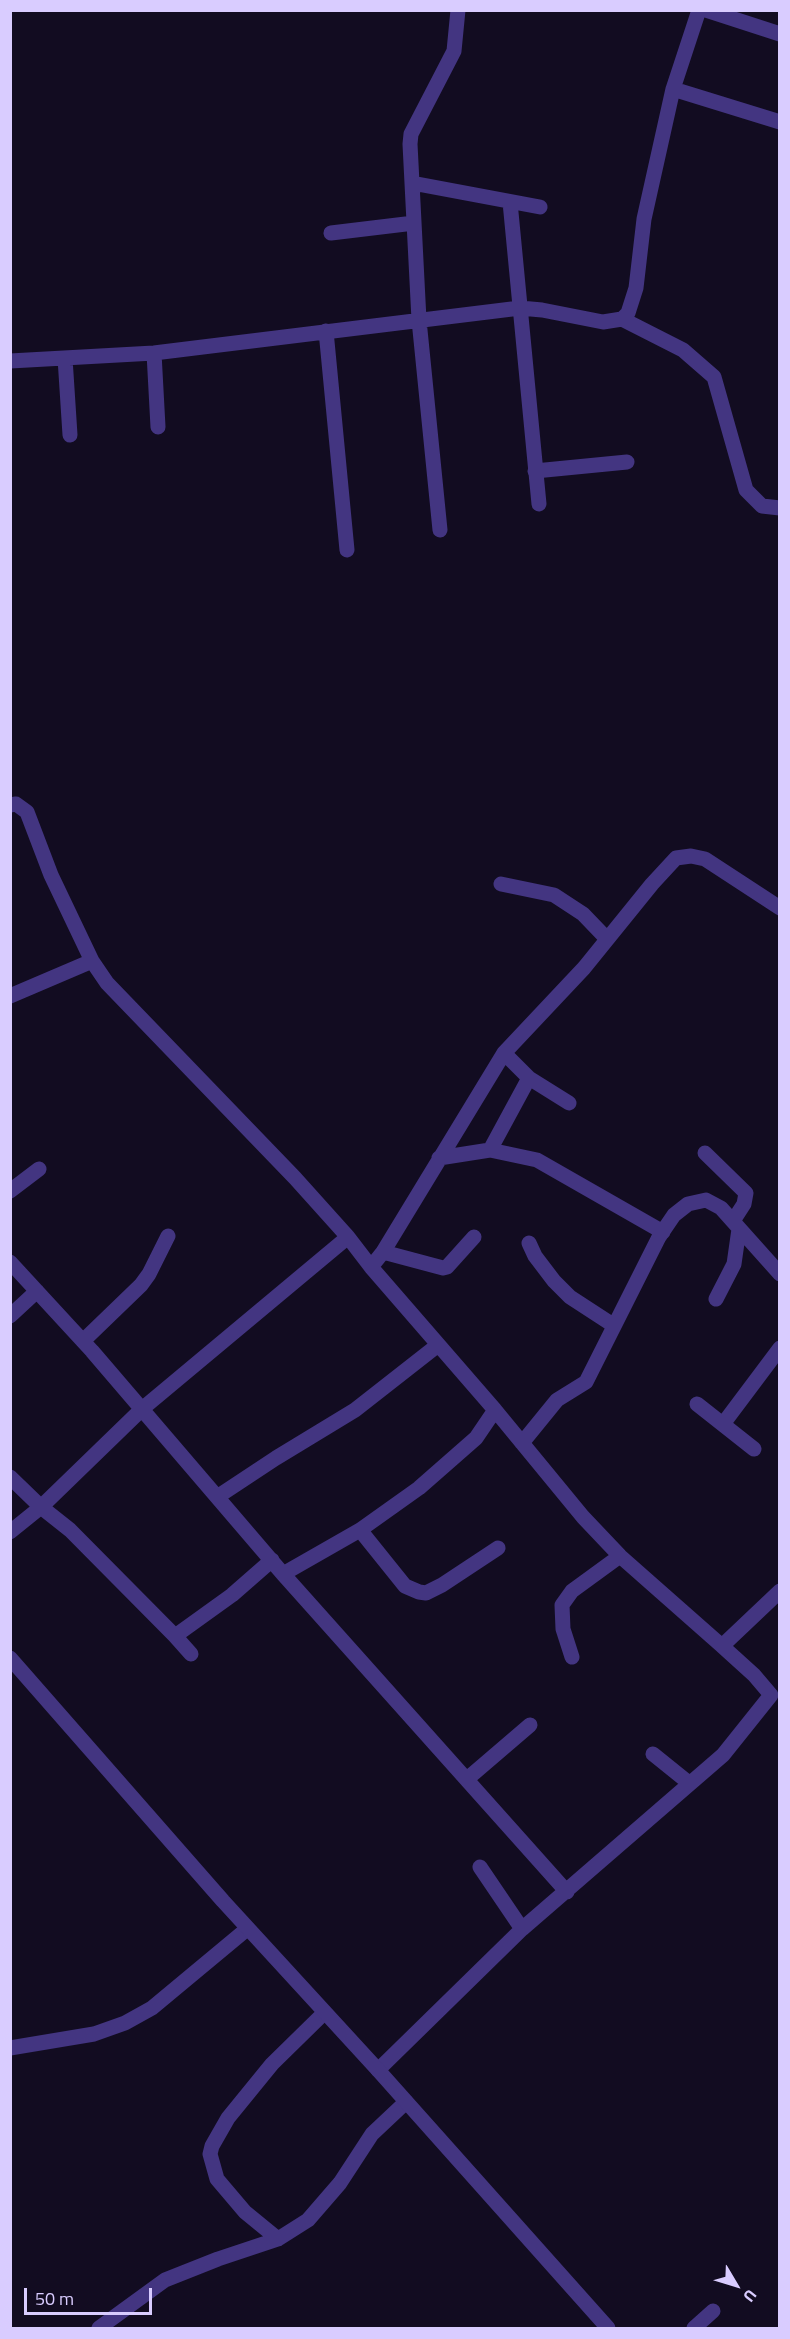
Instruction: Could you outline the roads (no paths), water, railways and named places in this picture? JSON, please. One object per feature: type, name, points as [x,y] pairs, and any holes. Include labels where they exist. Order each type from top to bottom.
[{"type":"street","points":[[440,530],[419,320],[411,134],[454,51],[458,10]]},
{"type":"street","points":[[622,319],[628,313],[636,288],[644,219],[673,89],[699,10]]},
{"type":"street","points":[[706,10],[780,34]]},
{"type":"street","points":[[673,89],[780,122]]},
{"type":"street","points":[[412,183],[540,207]]},
{"type":"street","points":[[510,202],[538,504]]},
{"type":"street","points":[[331,233],[414,223]]},
{"type":"street","points":[[10,361],[154,353],[519,308],[543,310],[603,322],[622,319],[683,350],[714,377],[746,490],[762,506],[780,508]]},
{"type":"street","points":[[326,331],[347,550]]},
{"type":"street","points":[[154,353],[158,427]]},
{"type":"street","points":[[65,358],[70,435]]},
{"type":"street","points":[[535,471],[627,462]]},
{"type":"street","points":[[10,805],[16,804],[27,813],[51,875],[92,961],[107,983],[295,1178],[348,1237],[371,1268],[495,1410],[583,1517],[620,1556],[754,1675],[775,1699],[723,1755],[522,1929],[378,2070]]},
{"type":"street","points":[[371,1268],[504,1053],[558,997],[676,858],[690,856],[705,859],[780,908]]},
{"type":"street","points":[[501,884],[554,895],[572,904],[607,939]]},
{"type":"street","points":[[10,996],[92,961]]},
{"type":"street","points":[[504,1053],[529,1077],[569,1103]]},
{"type":"street","points":[[490,1150],[529,1077]]},
{"type":"street","points":[[439,1158],[490,1150],[537,1160],[663,1232]]},
{"type":"street","points":[[705,1153],[746,1193],[736,1225],[734,1264],[716,1299]]},
{"type":"street","points":[[10,1191],[39,1169]]},
{"type":"street","points":[[522,1443],[556,1400],[586,1382],[613,1325],[663,1232],[674,1215],[688,1203],[706,1200],[721,1208],[780,1274]]},
{"type":"street","points":[[83,1341],[141,1285],[168,1236]]},
{"type":"street","points":[[10,1532],[41,1506],[142,1409],[348,1237]]},
{"type":"street","points":[[383,1252],[443,1268],[447,1267],[474,1237]]},
{"type":"street","points":[[529,1243],[535,1256],[570,1297],[613,1325]]},
{"type":"street","points":[[10,1262],[83,1341],[283,1574],[567,1892]]},
{"type":"street","points":[[10,1316],[37,1291]]},
{"type":"street","points":[[217,1497],[355,1410],[438,1345]]},
{"type":"street","points":[[723,1424],[780,1348]]},
{"type":"street","points":[[697,1404],[754,1449]]},
{"type":"street","points":[[283,1574],[360,1530],[453,1460],[476,1438],[495,1410]]},
{"type":"street","points":[[10,1477],[70,1530],[176,1636],[191,1654]]},
{"type":"street","points":[[360,1530],[405,1586],[426,1593],[498,1548]]},
{"type":"street","points":[[572,1657],[563,1629],[562,1605],[572,1591],[620,1556]]},
{"type":"street","points":[[176,1636],[232,1595],[272,1560]]},
{"type":"street","points":[[723,1646],[780,1591]]},
{"type":"street","points":[[10,1658],[248,1929],[378,2070],[609,2328]]},
{"type":"street","points":[[467,1779],[530,1725]]},
{"type":"street","points":[[653,1754],[689,1783]]},
{"type":"street","points":[[480,1867],[522,1929]]},
{"type":"street","points":[[10,2048],[94,2034],[126,2023],[152,2008],[248,1929]]},
{"type":"street","points":[[278,2239],[245,2212],[217,2179],[210,2154],[212,2146],[236,2109],[272,2064],[324,2013]]},
{"type":"street","points":[[99,2328],[165,2280],[278,2239],[308,2220],[340,2183],[372,2134],[406,2102]]},
{"type":"street","points":[[694,2328],[713,2312]]}]
